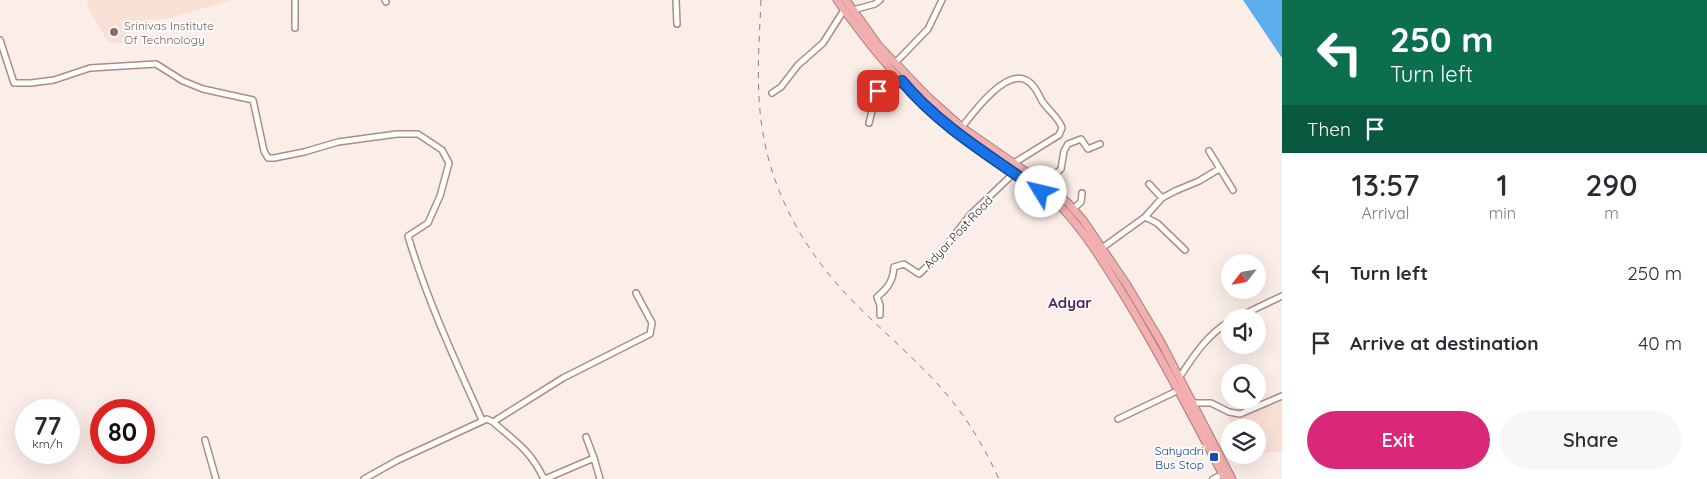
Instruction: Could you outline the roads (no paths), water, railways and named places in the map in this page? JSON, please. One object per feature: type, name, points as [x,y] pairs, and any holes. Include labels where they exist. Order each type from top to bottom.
[{"type":"highway","points":[[837,0],[872,49],[926,106],[1063,209],[1076,224],[1105,264],[1162,357],[1224,477]]},
{"type":"highway","points":[[846,0],[895,63],[927,96],[962,127],[968,136],[1014,163],[1044,184],[1083,220],[1161,342],[1232,479]]},
{"type":"street","points":[[295,0],[296,28]]},
{"type":"street","points":[[676,0],[677,24]]},
{"type":"street","points":[[852,10],[875,4],[880,0]]},
{"type":"street","points":[[895,63],[928,28],[942,0]]},
{"type":"street","points":[[772,93],[781,87],[798,64],[823,43],[844,10]]},
{"type":"street","points":[[0,40],[14,83],[54,80],[90,68],[156,64],[183,81],[203,89],[253,100],[264,151],[268,158],[304,152],[338,142],[397,134],[418,134],[442,150],[449,163],[440,196],[428,223],[408,236],[416,264],[447,343],[482,420]]},
{"type":"street","points":[[962,127],[987,97],[1010,79],[1020,77],[1027,80],[1034,86],[1050,113],[1058,119],[1062,128],[1059,135],[1014,163]]},
{"type":"street","points":[[870,123],[878,91],[902,81]]},
{"type":"street","points":[[1044,184],[1061,169],[1064,151],[1068,144],[1081,139],[1087,148],[1100,144]]},
{"type":"street","points":[[1209,151],[1233,190]]},
{"type":"street","points":[[1102,248],[1145,217],[1162,198],[1199,181],[1219,169]]},
{"type":"street","name":"Adyar Post Road","points":[[880,315],[880,305],[877,297],[886,289],[893,278],[894,266],[904,264],[919,274],[939,255],[970,215],[1014,173]]},
{"type":"street","points":[[1150,184],[1162,198]]},
{"type":"street","points":[[1073,209],[1081,202],[1082,193]]},
{"type":"street","points":[[1145,217],[1157,223],[1185,250]]},
{"type":"street","points":[[493,422],[563,378],[650,334],[652,323],[636,293]]},
{"type":"street","points":[[1255,309],[1282,296]]},
{"type":"street","points":[[1180,378],[1206,340],[1221,327]]},
{"type":"street","points":[[1118,418],[1179,390]]},
{"type":"street","points":[[1192,403],[1211,403],[1229,412],[1240,414],[1282,396]]},
{"type":"street","points":[[364,479],[398,460],[487,419],[527,451],[535,461],[544,479],[594,458]]},
{"type":"street","points":[[586,437],[600,479]]},
{"type":"street","points":[[205,440],[216,479]]},
{"type":"street","points":[[1213,479],[1224,477]]},
{"type":"water","points":[[1243,0],[1282,0],[1282,58]]},
{"type":"railway","points":[[761,0],[758,70],[761,122],[769,161],[784,203],[805,242],[831,277],[859,307],[924,369],[956,406],[976,436],[999,479]]},
{"type":"place","name":"Srinivas Institute Of Technology","points":[[114,32]]},
{"type":"place","name":"Sahyadri Bus Stop","points":[[1214,457]]},
{"type":"district","name":"Adyar","points":[[1070,302]]}]
